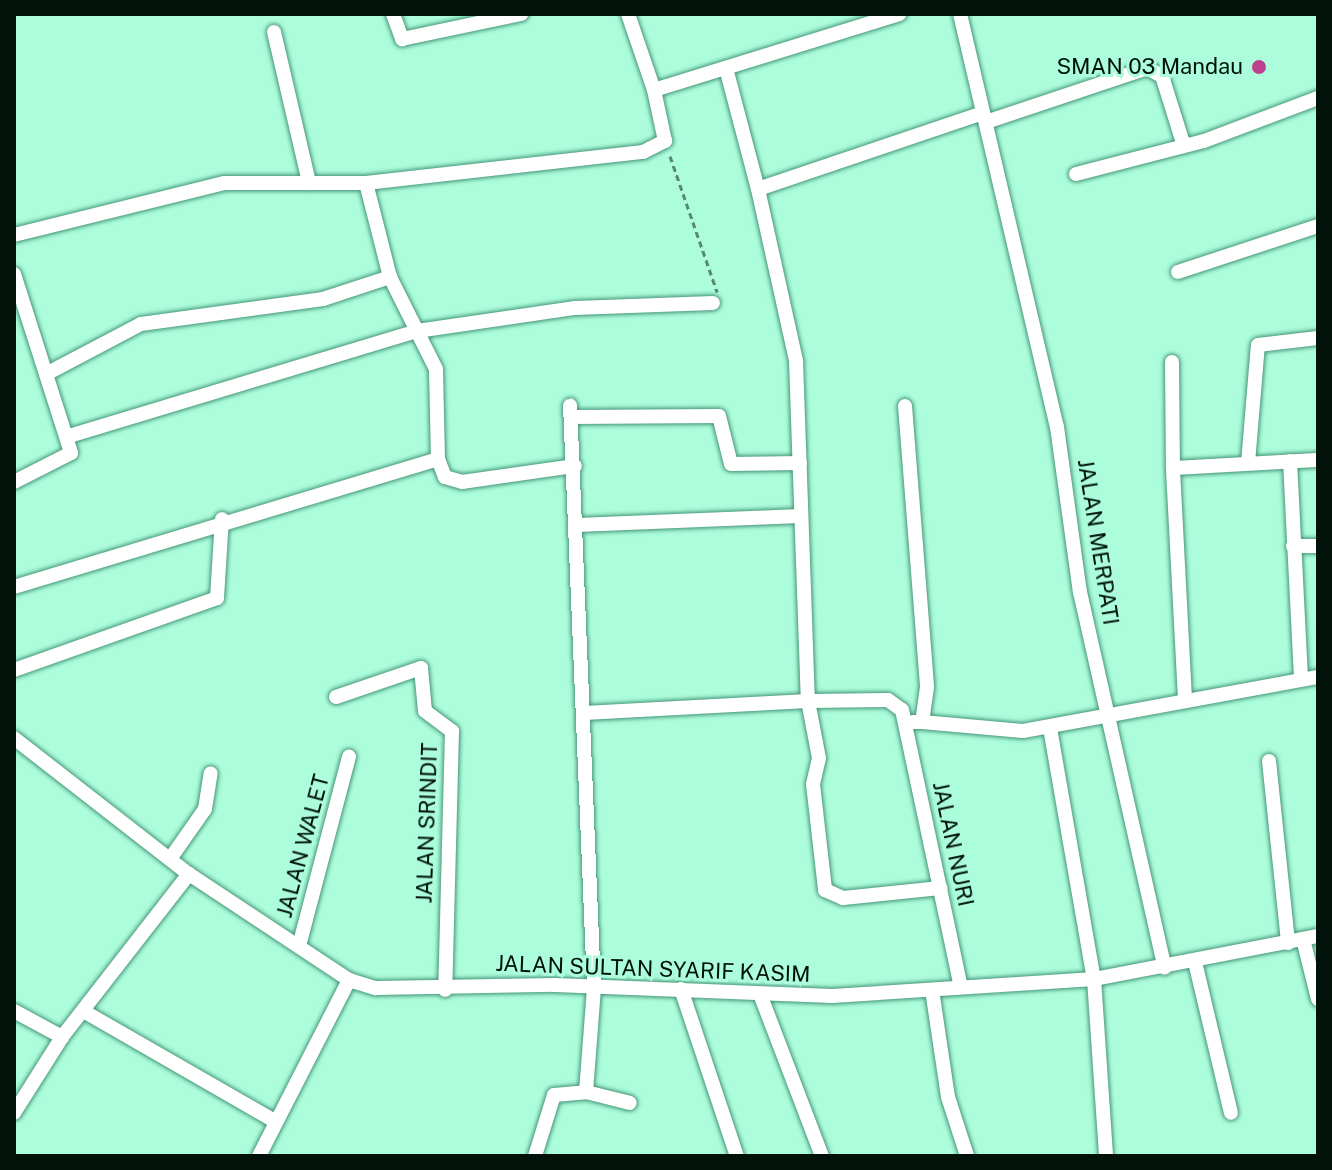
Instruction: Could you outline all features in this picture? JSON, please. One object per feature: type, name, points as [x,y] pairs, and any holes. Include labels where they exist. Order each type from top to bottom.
[{"type":"street","points":[[393,14],[402,39],[521,14]]},
{"type":"street","points":[[14,235],[224,183],[366,183],[643,152],[665,141],[654,90],[628,14]]},
{"type":"street","points":[[654,90],[727,72],[899,14]]},
{"type":"street","name":"JALAN MERPATI","points":[[960,14],[1059,436],[1080,592],[1165,968]]},
{"type":"street","points":[[274,32],[309,183]]},
{"type":"street","points":[[758,189],[1147,68],[1162,76],[1184,146]]},
{"type":"street","points":[[727,72],[758,189],[796,361],[808,701],[819,758],[813,784],[825,890],[843,898],[940,888]]},
{"type":"street","points":[[1076,174],[1184,146],[1318,98]]},
{"type":"street","points":[[366,183],[390,277],[436,369],[438,459],[445,477],[462,482],[575,466]]},
{"type":"street","points":[[1178,272],[1318,226]]},
{"type":"street","points":[[14,274],[69,436],[67,460],[14,482]]},
{"type":"street","points":[[46,374],[141,324],[323,299],[390,277]]},
{"type":"street","points":[[69,436],[417,331],[575,308],[713,303]]},
{"type":"street","points":[[1248,463],[1258,345],[1318,338]]},
{"type":"street","points":[[1172,362],[1173,468],[1185,699]]},
{"type":"street","points":[[905,406],[927,687],[922,722]]},
{"type":"street","points":[[586,1092],[594,987],[584,713],[574,630],[577,525],[571,411],[719,416],[731,464],[800,463]]},
{"type":"street","points":[[14,587],[222,519],[438,459]]},
{"type":"street","points":[[1173,468],[1318,460]]},
{"type":"street","points":[[1290,461],[1301,679]]},
{"type":"street","points":[[577,525],[801,516]]},
{"type":"street","points":[[14,670],[217,598],[222,519]]},
{"type":"street","points":[[1293,546],[1318,546]]},
{"type":"street","name":"JALAN SRINDIT","points":[[336,697],[421,668],[425,711],[452,731],[445,990]]},
{"type":"street","points":[[584,713],[808,701],[888,700],[903,717],[922,722],[1050,728],[1185,699],[1318,677]]},
{"type":"street","name":"JALAN NURI","points":[[903,717],[961,987]]},
{"type":"street","points":[[1050,728],[1094,979],[1106,1156]]},
{"type":"street","name":"JALAN SULTAN SYARIF KASIM","points":[[14,738],[189,874],[349,980],[445,990],[594,987],[760,994],[932,990],[1094,979],[1165,968],[1303,939]]},
{"type":"street","name":"JALAN WALET","points":[[299,946],[349,757]]},
{"type":"street","points":[[1269,761],[1303,939],[1318,999]]},
{"type":"street","points":[[170,859],[205,809],[211,773]]},
{"type":"street","points":[[14,1113],[62,1037],[85,1012],[189,874]]},
{"type":"street","points":[[1195,962],[1231,1113]]},
{"type":"street","points":[[259,1156],[349,980]]},
{"type":"street","points":[[681,989],[737,1156]]},
{"type":"street","points":[[932,990],[948,1097],[967,1156]]},
{"type":"street","points":[[760,994],[822,1156]]},
{"type":"street","points":[[14,1011],[62,1037]]},
{"type":"street","points":[[85,1012],[276,1122]]},
{"type":"street","points":[[535,1156],[554,1095],[586,1092],[630,1103]]},
{"type":"path","points":[[665,141],[717,286],[713,303]]},
{"type":"place","name":"SMAN 03 Mandau","points":[[1259,67]]}]
